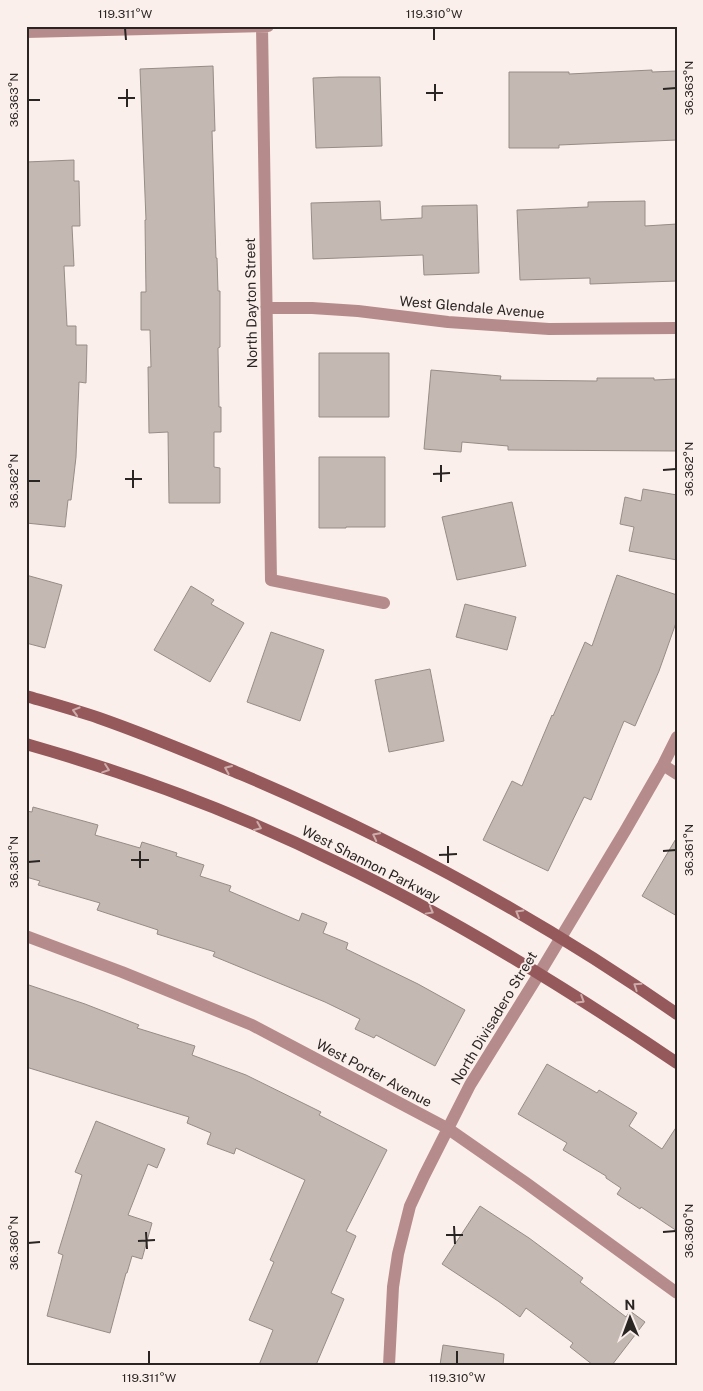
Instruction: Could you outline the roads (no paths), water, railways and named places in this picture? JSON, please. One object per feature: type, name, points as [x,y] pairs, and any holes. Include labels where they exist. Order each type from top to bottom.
[{"type":"street","name":"North Dayton Street","points":[[262,26],[271,580],[384,603]]},
{"type":"street","points":[[26,32],[268,26]]},
{"type":"street","name":"West Glendale Avenue","points":[[266,308],[358,311],[448,322],[549,329],[677,328]]},
{"type":"street","name":"West Shannon Parkway","points":[[26,696],[97,718],[174,746],[353,824],[444,870],[561,937],[677,1014]]},
{"type":"street","name":"North Divisadero Street","points":[[388,1365],[393,1286],[403,1228],[410,1206],[447,1128],[470,1085],[625,832],[677,737]]},
{"type":"street","name":"West Shannon Parkway","points":[[26,744],[76,758],[216,809],[290,840],[387,887],[539,974],[590,1005],[677,1063]]},
{"type":"street","points":[[663,764],[677,774]]},
{"type":"street","name":"West Porter Avenue","points":[[26,936],[122,972],[252,1025],[447,1128],[677,1293]]}]
